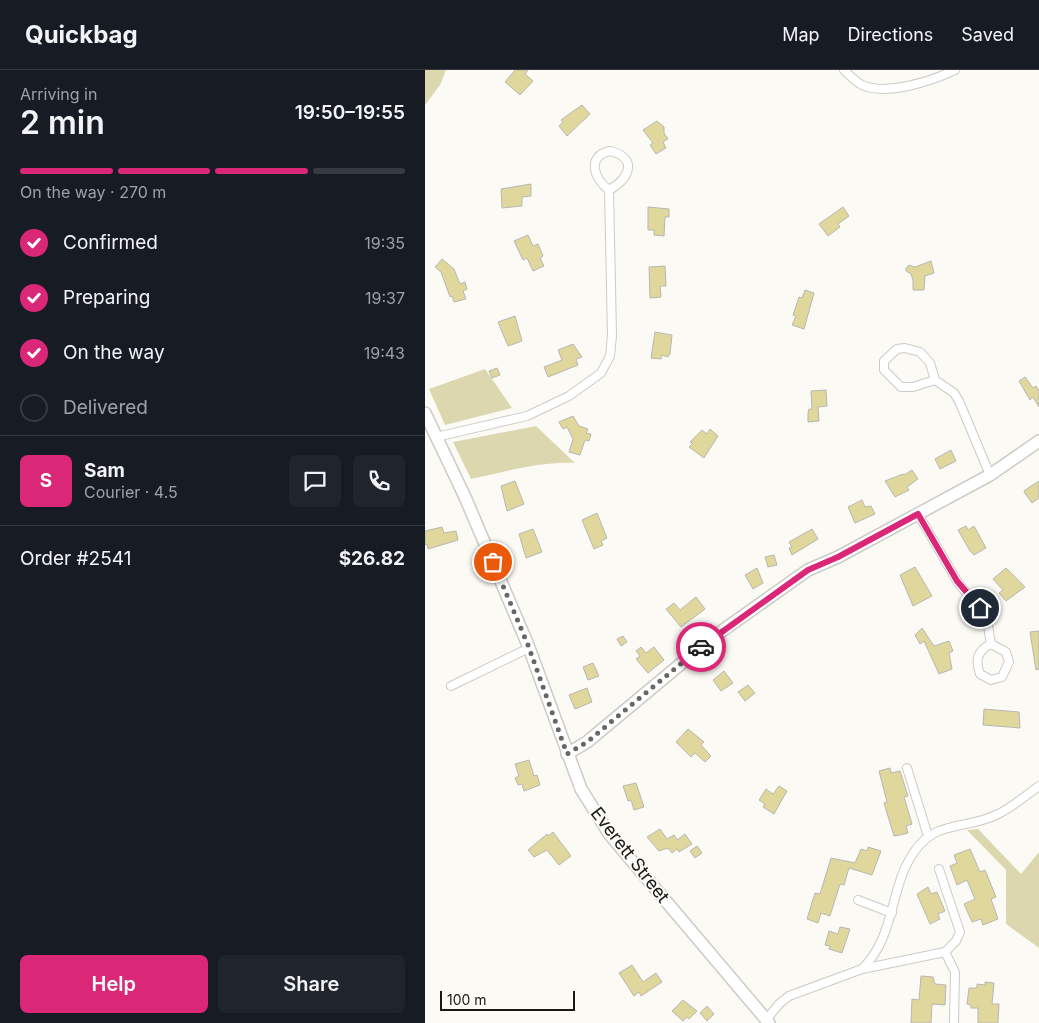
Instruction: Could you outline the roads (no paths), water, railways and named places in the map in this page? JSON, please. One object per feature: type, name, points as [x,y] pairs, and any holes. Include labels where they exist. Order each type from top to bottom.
[{"type":"street","points":[[843,70],[861,84],[884,90],[926,80],[955,70]]},
{"type":"street","points":[[437,437],[527,416],[569,396],[601,373],[610,356],[612,335],[609,190],[596,177],[594,167],[599,156],[610,151],[622,156],[628,165],[628,171],[622,182],[609,190]]},
{"type":"street","points":[[935,380],[913,387],[901,388],[892,381],[884,370],[884,361],[897,349],[905,348],[920,352],[930,364],[935,380],[954,393],[959,401],[990,474]]},
{"type":"street","name":"Everett Street","points":[[425,413],[529,648],[581,789],[610,835],[768,1021]]},
{"type":"street","points":[[567,754],[587,742],[712,638],[808,570],[838,557],[990,474],[1021,456],[1039,441]]},
{"type":"street","points":[[918,514],[957,581],[987,620],[991,644]]},
{"type":"street","points":[[991,644],[1006,652],[1009,662],[1002,677],[991,680],[980,674],[976,663],[978,655],[991,644]]},
{"type":"street","points":[[451,686],[529,648]]},
{"type":"street","points":[[907,768],[928,836]]},
{"type":"street","points":[[862,969],[871,961],[879,947],[892,913],[902,875],[914,852],[928,836],[958,824],[979,821],[998,815],[1039,786]]},
{"type":"street","points":[[768,1021],[779,1004],[789,996],[862,969],[945,952],[957,941],[959,932],[939,869]]},
{"type":"street","points":[[858,900],[892,913]]},
{"type":"street","points":[[945,952],[955,972],[954,1023]]}]
